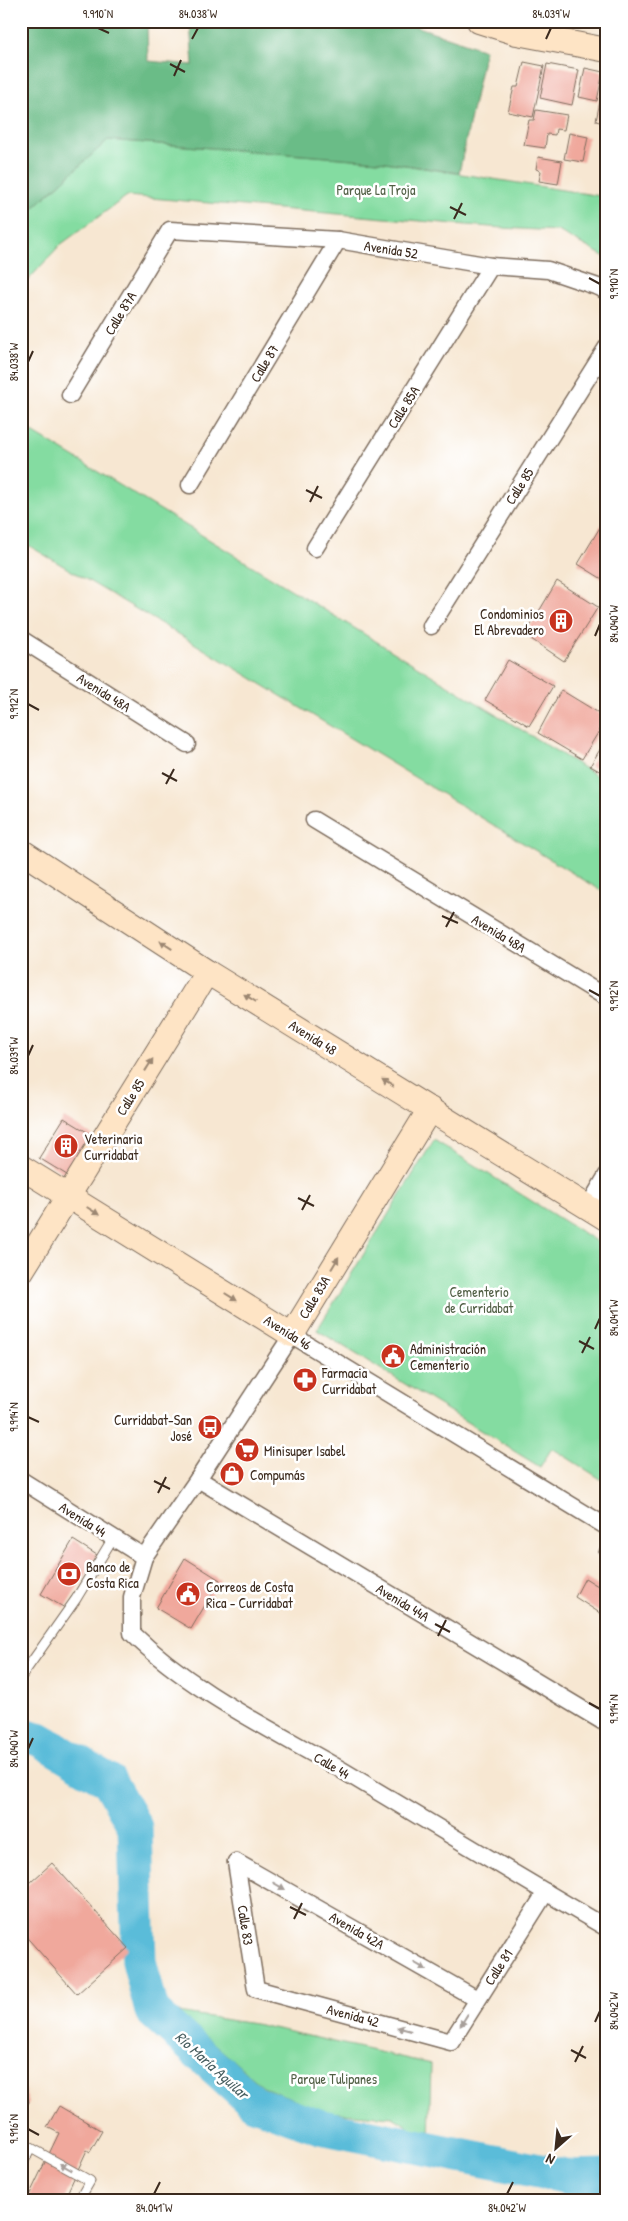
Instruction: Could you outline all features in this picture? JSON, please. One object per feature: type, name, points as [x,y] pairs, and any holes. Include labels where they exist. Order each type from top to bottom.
[{"type":"street","points":[[479,21],[517,34],[607,50]]},
{"type":"street","name":"Avenida 52","points":[[170,230],[338,240],[491,266],[548,270],[601,288],[607,292]]},
{"type":"street","name":"Calle 87A","points":[[70,395],[170,230]]},
{"type":"street","name":"Calle 87","points":[[190,485],[338,240]]},
{"type":"street","name":"Calle 85A","points":[[315,548],[491,266]]},
{"type":"street","name":"Calle 85","points":[[431,626],[607,347]]},
{"type":"street","name":"Avenida 48A","points":[[21,639],[187,744]]},
{"type":"street","name":"Avenida 48A","points":[[314,820],[607,998]]},
{"type":"street","name":"Avenida 48","points":[[21,851],[207,972],[597,1213]]},
{"type":"street","name":"Calle 85","points":[[21,1272],[207,972]]},
{"type":"street","name":"Calle 83A","points":[[144,1557],[198,1479],[292,1335],[430,1109]]},
{"type":"street","name":"Avenida 46","points":[[21,1167],[607,1527]]},
{"type":"street","points":[[597,1213],[607,1175]]},
{"type":"street","name":"Avenida 44A","points":[[198,1479],[607,1724]]},
{"type":"street","name":"Avenida 44","points":[[21,1480],[144,1557]]},
{"type":"street","name":"Calle 44","points":[[144,1557],[132,1597],[132,1633],[153,1654],[242,1713],[607,1928]]},
{"type":"street","name":"Calle 83","points":[[236,1862],[256,1989]]},
{"type":"street","name":"Avenida 42A","points":[[236,1862],[477,1998]]},
{"type":"street","name":"Calle 81","points":[[451,2042],[477,1998],[546,1892]]},
{"type":"street","name":"Avenida 42","points":[[256,1989],[451,2042]]},
{"type":"lane","points":[[21,1677],[76,1599],[112,1538]]},
{"type":"lane","points":[[21,2166],[31,2148],[90,2181],[79,2200]]},
{"type":"green space","points":[[21,21],[147,21],[148,61],[193,65],[190,23],[198,21],[401,21],[485,50],[459,173],[379,161],[108,140],[21,219]]},
{"type":"green space","name":"Parque La Troja","points":[[108,140],[379,161],[607,197],[607,258],[558,231],[502,228],[127,196],[60,245],[21,288],[21,219]]},
{"type":"green space","points":[[21,425],[607,782],[607,894],[192,642],[21,541]]},
{"type":"green space","name":"Cementerio de Curridabat","points":[[434,1140],[607,1248],[607,1483],[552,1448],[540,1467],[317,1330]]},
{"type":"green space","name":"Parque Tulipanes","points":[[178,2012],[260,2025],[431,2064],[429,2140],[393,2117],[327,2112],[263,2087]]},
{"type":"building","points":[[524,62],[544,66],[533,117],[508,112],[514,87],[518,87]]},
{"type":"building","points":[[547,64],[579,70],[572,105],[540,98]]},
{"type":"building","points":[[585,68],[603,72],[597,101],[579,97]]},
{"type":"building","points":[[607,72],[607,124],[596,121]]},
{"type":"building","points":[[536,110],[567,115],[564,130],[556,129],[555,135],[547,134],[545,148],[524,145],[529,120],[534,120]]},
{"type":"building","points":[[569,133],[588,137],[583,162],[564,159]]},
{"type":"building","points":[[538,157],[562,161],[558,184],[539,181],[541,171],[536,169]]},
{"type":"building","points":[[602,524],[607,527],[607,582],[578,564]]},
{"type":"building","name":"Condominios El Abrevadero","points":[[557,581],[598,607],[564,661],[525,635]]},
{"type":"building","name":"Condominios El Abrevadero","points":[[508,660],[553,686],[529,726],[485,700]]},
{"type":"building","points":[[561,690],[607,718],[582,759],[538,733]]},
{"type":"building","points":[[607,738],[607,775],[590,766]]},
{"type":"building","name":"Veterinaria Curridabat","points":[[64,1118],[92,1135],[67,1175],[39,1158]]},
{"type":"building","points":[[604,1538],[607,1539],[607,1559],[598,1553]]},
{"type":"building","name":"Banco de Costa Rica","points":[[73,1540],[97,1555],[65,1608],[41,1594]]},
{"type":"building","name":"Correos de Costa Rica - Curridabat","points":[[185,1558],[220,1580],[191,1629],[156,1608]]},
{"type":"building","points":[[607,1572],[606,1617],[575,1597],[585,1578],[598,1586]]},
{"type":"building","points":[[52,1863],[128,1948],[77,1994],[21,1931],[21,1891]]},
{"type":"building","points":[[21,2082],[29,2102],[21,2114]]},
{"type":"building","points":[[59,2106],[102,2131],[90,2152],[87,2150],[64,2200],[27,2200],[59,2133],[47,2127]]},
{"type":"waterway","name":"Río María Aguilar","points":[[21,1735],[39,1739],[109,1781],[135,1827],[139,1961],[152,2011],[254,2103],[321,2127],[569,2177],[607,2176]]},
{"type":"place","name":"Condominios El Abrevadero","points":[[561,621]]},
{"type":"place","name":"Veterinaria Curridabat","points":[[66,1146]]},
{"type":"place","name":"Administración Cementerio","points":[[393,1356]]},
{"type":"place","name":"Farmacia Curridabat","points":[[305,1380]]},
{"type":"place","name":"Curridabat-San José","points":[[210,1427]]},
{"type":"place","name":"Minisuper Isabel","points":[[247,1450]]},
{"type":"place","name":"Compumás","points":[[232,1474]]},
{"type":"place","name":"Banco de Costa Rica","points":[[69,1574]]},
{"type":"place","name":"Correos de Costa Rica - Curridabat","points":[[188,1594]]}]
